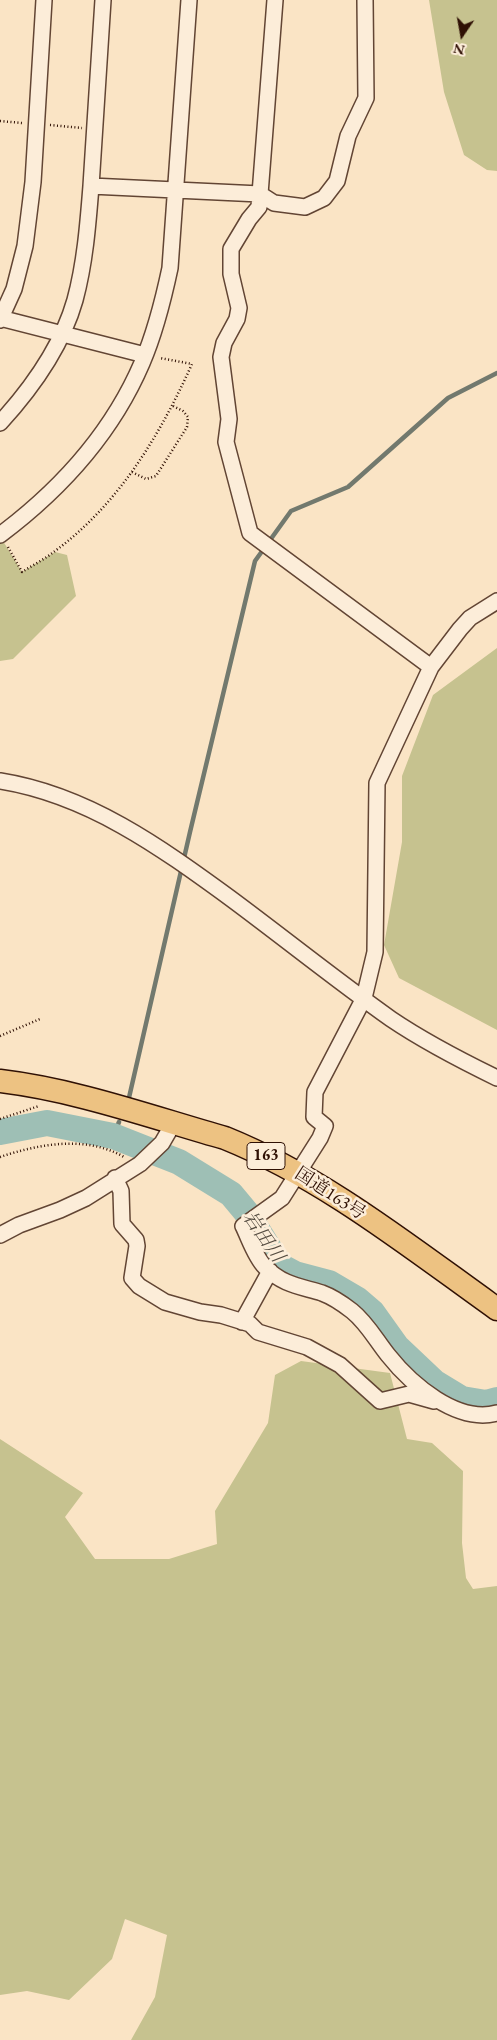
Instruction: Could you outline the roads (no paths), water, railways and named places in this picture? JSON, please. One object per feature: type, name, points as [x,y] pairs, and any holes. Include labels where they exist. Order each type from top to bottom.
[{"type":"highway","name":"国道163号","points":[[0,1080],[52,1090],[225,1138],[298,1172],[380,1226],[497,1309]]},
{"type":"street","points":[[44,0],[28,225],[21,267],[1,319],[145,355]]},
{"type":"street","points":[[0,423],[27,392],[63,333],[75,300],[82,264],[91,186],[103,0]]},
{"type":"street","points":[[1,535],[54,490],[99,438],[127,393],[145,355],[160,310],[170,268],[189,0]]},
{"type":"street","points":[[275,0],[259,207],[249,219],[232,249],[231,269],[239,308],[237,319],[224,343],[221,356],[229,419],[226,442],[246,524],[250,533],[432,667]]},
{"type":"street","points":[[91,186],[260,194],[274,203],[305,207],[324,198],[337,180],[348,136],[366,98],[366,0]]},
{"type":"street","points":[[497,601],[470,618],[432,667],[377,783],[375,952],[364,998],[315,1092],[314,1117],[325,1126],[320,1138],[282,1198],[243,1226],[263,1265],[286,1283],[324,1294],[353,1312],[362,1320],[392,1360],[423,1389],[442,1402],[470,1415],[480,1416],[497,1413]]},
{"type":"street","points":[[0,781],[54,794],[86,806],[117,822],[190,868],[423,1040],[497,1078]]},
{"type":"street","points":[[0,1235],[19,1225],[86,1198],[139,1165],[162,1143],[173,1124]]},
{"type":"street","points":[[116,1178],[121,1191],[122,1224],[133,1235],[137,1246],[132,1278],[139,1286],[165,1302],[250,1324],[258,1332],[307,1347],[340,1365],[380,1401],[409,1394],[442,1402]]},
{"type":"street","points":[[242,1322],[270,1271]]},
{"type":"waterway","points":[[128,1102],[255,561],[291,511],[348,487],[448,398],[497,373]]},
{"type":"waterway","points":[[113,1136],[119,1122]]},
{"type":"waterway","name":"岩田川","points":[[0,1132],[47,1123],[113,1136],[179,1162],[231,1194],[246,1212],[280,1266],[295,1274],[329,1283],[358,1300],[372,1312],[397,1347],[434,1382],[462,1399],[486,1403],[497,1400]]}]
